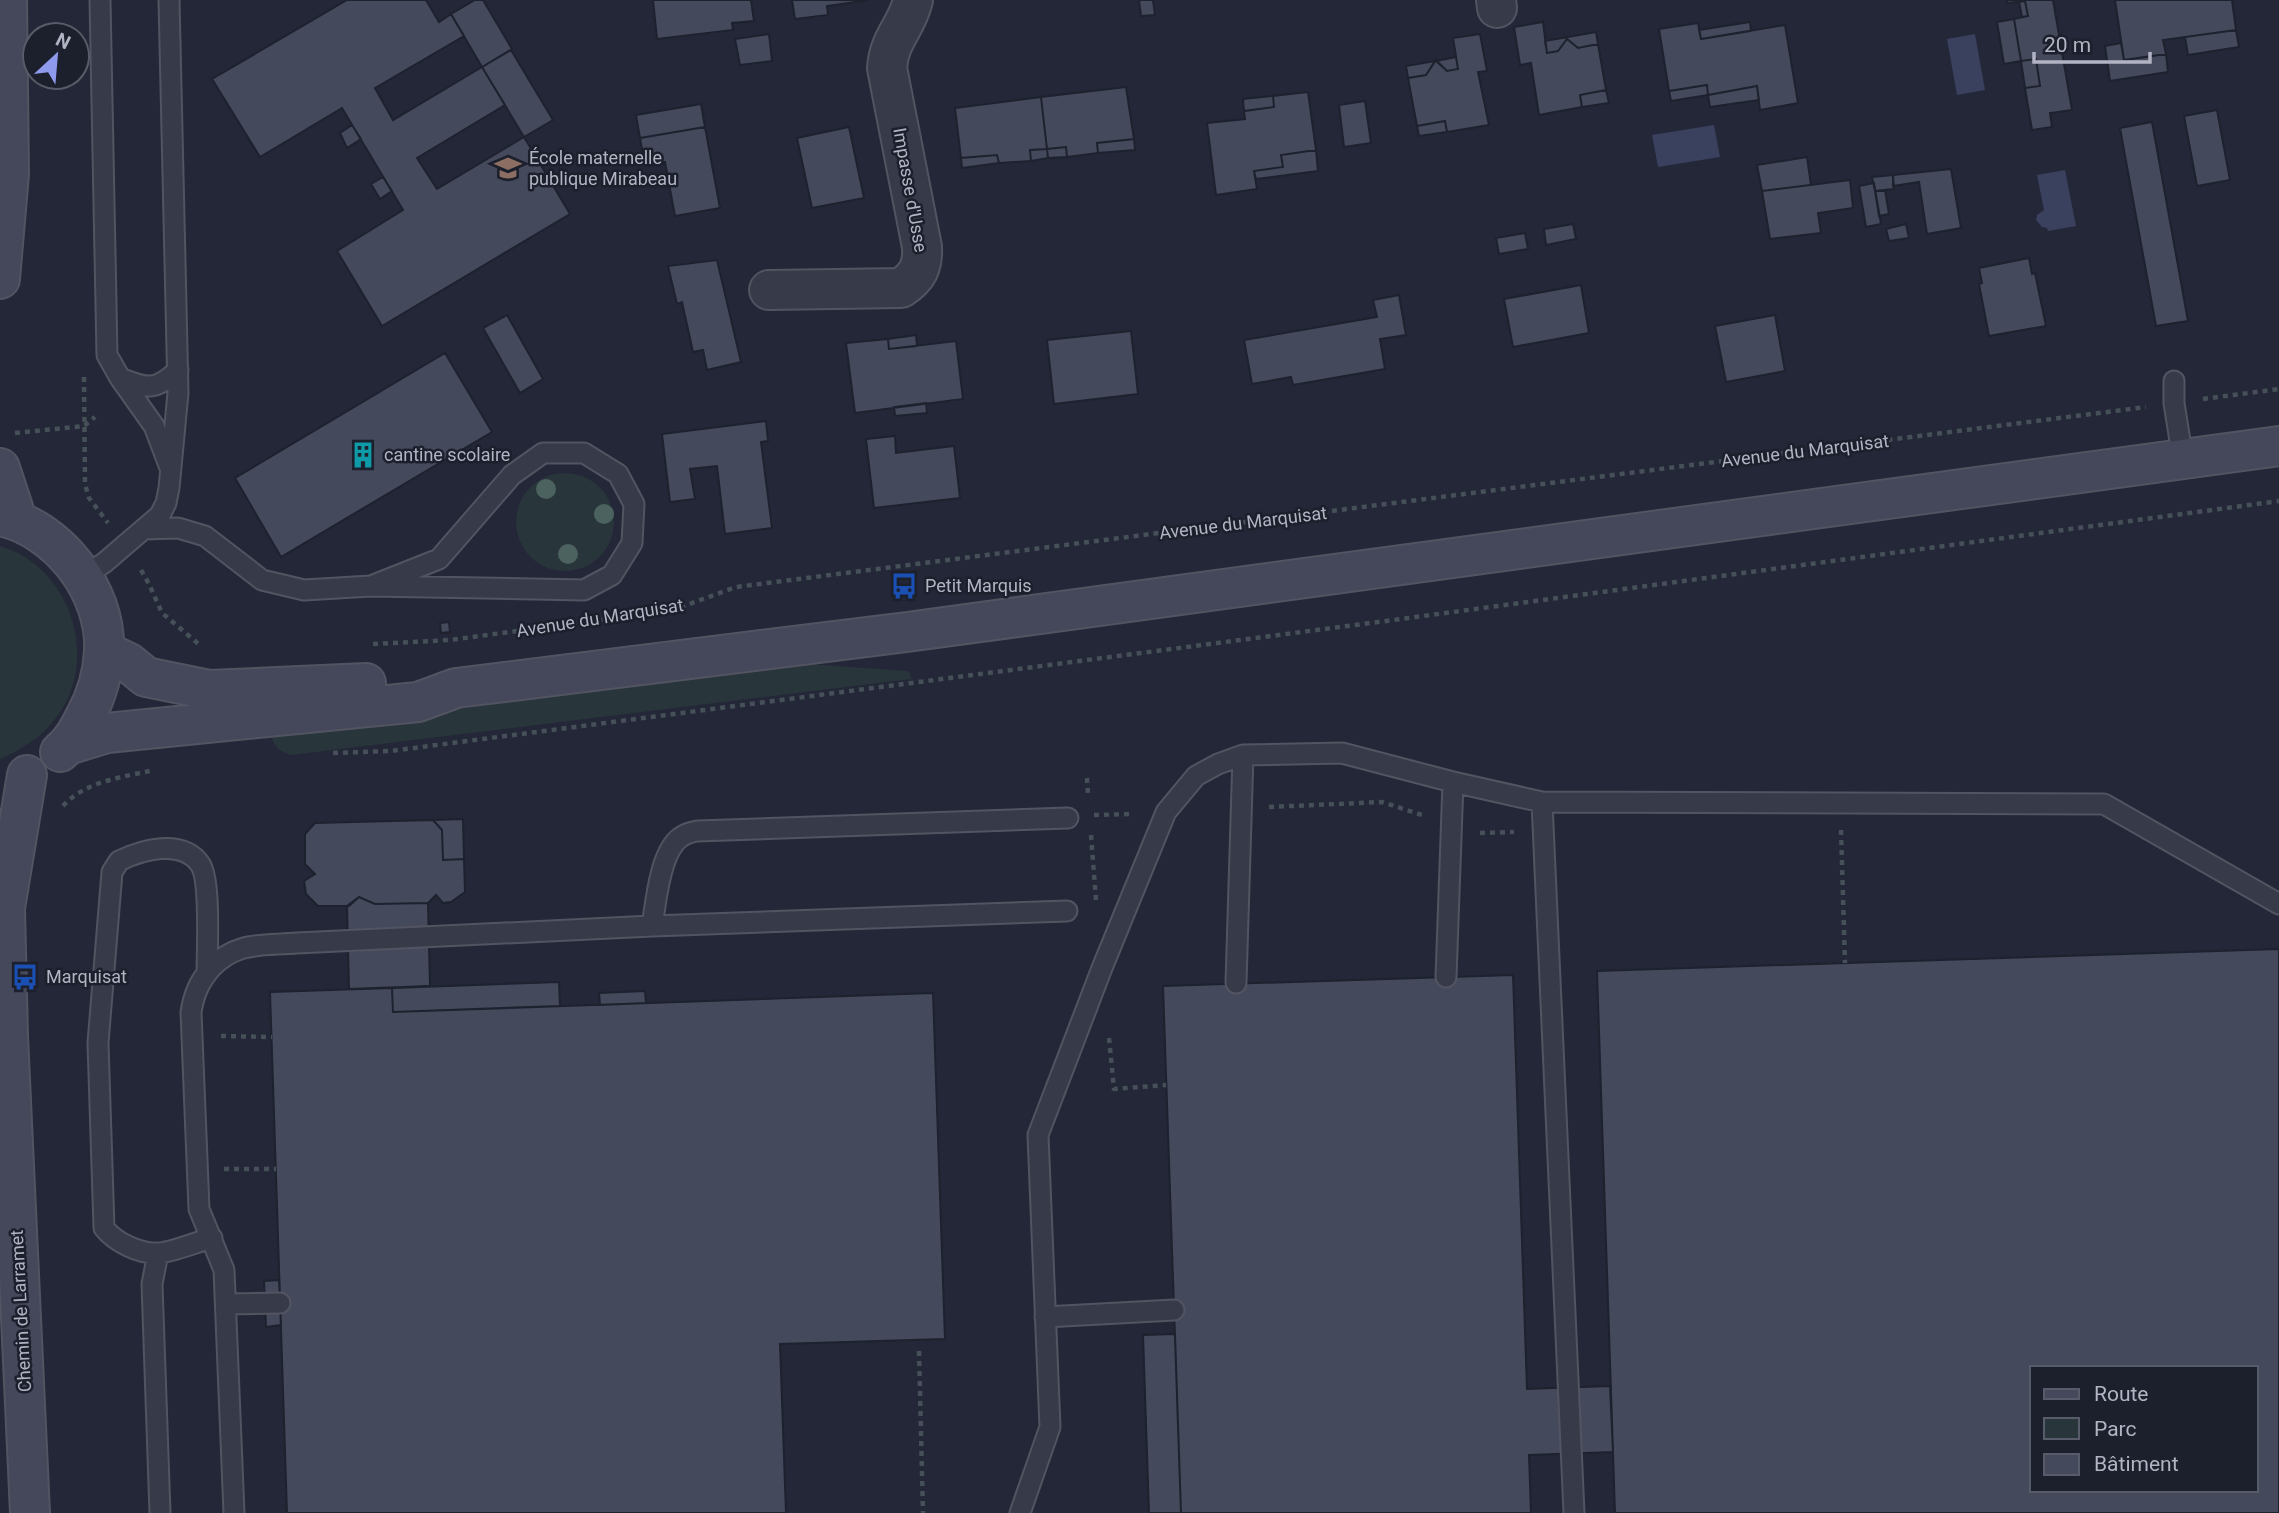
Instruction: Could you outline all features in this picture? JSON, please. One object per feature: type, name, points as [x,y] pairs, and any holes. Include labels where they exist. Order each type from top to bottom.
[{"type":"main road","points":[[0,279],[9,174],[7,0]]},
{"type":"main road","points":[[14,779],[71,744],[107,733],[418,702],[456,688],[920,630],[2279,446]]},
{"type":"main road","points":[[6,451],[9,518],[49,540],[67,556],[82,576],[101,620],[104,650],[96,697],[71,744]]},
{"type":"main road","points":[[104,650],[129,663],[146,677],[211,690],[417,681],[456,688]]},
{"type":"main road","name":"Chemin de Larramet","points":[[14,779],[5,908],[30,1513]]},
{"type":"street","name":"Impasse d'Usse","points":[[769,290],[901,288],[911,282],[919,271],[922,247],[887,68],[888,53],[894,37],[909,16],[913,0]]},
{"type":"lane","points":[[100,0],[107,355],[120,379],[154,426],[171,472]]},
{"type":"lane","points":[[82,576],[104,563],[160,515],[166,503],[171,472],[178,370],[169,0]]},
{"type":"lane","points":[[120,379],[142,387],[164,383],[178,370]]},
{"type":"lane","points":[[2174,382],[2174,403],[2183,460]]},
{"type":"lane","points":[[144,529],[178,528],[205,536],[262,580],[304,590],[371,586],[584,590],[612,575],[632,542],[634,504],[618,474],[584,453],[543,453],[512,475],[439,559],[371,586]]},
{"type":"lane","points":[[1020,1513],[1050,1427],[1038,1135],[1166,812],[1196,776],[1218,764],[1243,755],[1342,753],[1542,802],[2104,804],[2279,904]]},
{"type":"lane","points":[[1236,984],[1243,755]]},
{"type":"lane","points":[[1446,977],[1453,782]]},
{"type":"lane","points":[[1542,802],[1574,1513]]},
{"type":"lane","points":[[652,926],[661,876],[671,848],[681,837],[696,831],[1069,818]]},
{"type":"lane","points":[[207,973],[206,880],[201,864],[190,855],[173,848],[144,851],[119,860],[113,872],[98,1043],[104,1228],[112,1238],[123,1245],[158,1253],[212,1238]]},
{"type":"lane","points":[[234,1513],[227,1304],[224,1270],[199,1209],[191,1012],[194,991],[225,954],[246,947],[652,926],[1067,911]]},
{"type":"lane","points":[[158,1253],[152,1284],[160,1513]]},
{"type":"lane","points":[[227,1304],[280,1303]]},
{"type":"lane","points":[[1045,1317],[1174,1310]]},
{"type":"path","name":"Avenue du Marquisat","points":[[369,644],[450,640],[673,610],[736,587],[2279,389]]},
{"type":"path","points":[[6,451],[84,426],[95,417]]},
{"type":"path","points":[[323,753],[391,751],[1374,623],[2279,500]]},
{"type":"path","points":[[60,811],[65,803],[79,792],[102,783],[165,768]]},
{"type":"path","points":[[919,1351],[923,1513]]},
{"type":"green space","points":[[565,473],[584,476],[600,487],[611,503],[614,522],[611,541],[600,557],[584,568],[565,571],[546,568],[530,557],[519,541],[516,522],[519,503],[530,487],[546,476]]},
{"type":"green space","points":[[0,546],[25,557],[45,573],[61,594],[72,618],[77,643],[76,669],[69,695],[56,718],[31,742],[0,759]]},
{"type":"green space","points":[[792,663],[908,671],[912,679],[291,755],[278,748],[271,735]]},
{"type":"water","points":[[1975,34],[1985,90],[1957,95],[1947,39]]},
{"type":"water","points":[[1714,125],[1720,157],[1658,167],[1652,135]]},
{"type":"water","points":[[2065,170],[2076,226],[2048,231],[2036,220],[2037,215],[2044,210],[2037,175]]},
{"type":"building","name":"École maternelle publique Mirabeau","points":[[347,0],[426,0],[439,22],[451,14],[464,36],[375,88],[393,120],[482,67],[505,105],[417,158],[437,189],[524,137],[570,214],[382,326],[337,251],[403,210],[342,108],[260,157],[212,79]]},
{"type":"building","points":[[475,0],[483,0],[512,49],[482,67],[451,14]]},
{"type":"building","points":[[653,0],[751,0],[754,21],[732,23],[733,30],[657,39]]},
{"type":"building","points":[[792,0],[869,0],[827,6],[828,15],[795,19]]},
{"type":"building","points":[[1139,0],[1153,0],[1155,15],[1141,16]]},
{"type":"building","points":[[2007,0],[2053,0],[2072,110],[2050,113],[2052,127],[2032,130],[2025,88],[2040,86],[2036,59],[2021,61],[2014,19],[2028,16],[2025,1],[2007,3]]},
{"type":"building","points":[[2115,0],[2232,0],[2236,30],[2163,40],[2166,54],[2124,60]]},
{"type":"building","points":[[2025,1],[2028,16],[2022,17],[2019,2]]},
{"type":"building","points":[[2014,19],[2021,61],[2004,64],[1997,22]]},
{"type":"building","points":[[1543,22],[1547,53],[1558,51],[1567,39],[1578,48],[1598,44],[1606,90],[1580,95],[1582,107],[1539,115],[1531,63],[1520,65],[1514,27]]},
{"type":"building","points":[[1750,22],[1751,31],[1701,39],[1699,30]]},
{"type":"building","points":[[1698,23],[1701,39],[1785,25],[1798,103],[1760,110],[1757,86],[1708,95],[1707,85],[1669,91],[1659,29]]},
{"type":"building","points":[[2236,30],[2239,47],[2188,55],[2185,37]]},
{"type":"building","points":[[1596,32],[1598,44],[1578,48],[1567,39],[1558,51],[1547,53],[1545,41]]},
{"type":"building","points":[[769,34],[772,61],[740,65],[735,39]]},
{"type":"building","points":[[1480,34],[1487,71],[1478,72],[1489,125],[1447,132],[1445,121],[1417,126],[1408,78],[1426,75],[1436,60],[1447,71],[1458,69],[1453,38]]},
{"type":"building","points":[[2121,43],[2124,60],[2166,54],[2168,72],[2110,81],[2105,46]]},
{"type":"building","points":[[511,50],[553,120],[524,137],[482,67]]},
{"type":"building","points":[[1456,57],[1458,69],[1447,71],[1436,61]]},
{"type":"building","points":[[2036,59],[2040,86],[2025,88],[2021,61]]},
{"type":"building","points":[[1435,61],[1426,75],[1408,78],[1406,66]]},
{"type":"building","points":[[1707,85],[1708,95],[1671,101],[1669,91]]},
{"type":"building","points":[[1757,86],[1759,100],[1710,107],[1708,95]]},
{"type":"building","points":[[1126,87],[1134,139],[1097,143],[1098,153],[1067,157],[1066,147],[1047,149],[1041,97]]},
{"type":"building","points":[[1606,90],[1609,103],[1582,107],[1580,95]]},
{"type":"building","points":[[1308,92],[1316,150],[1281,155],[1283,167],[1254,171],[1257,189],[1216,195],[1207,123],[1245,119],[1244,111],[1274,107],[1273,96]]},
{"type":"building","points":[[1273,96],[1274,107],[1244,111],[1243,99]]},
{"type":"building","points":[[1041,97],[1047,149],[1030,150],[1031,161],[999,163],[997,155],[961,158],[955,108]]},
{"type":"building","points":[[1365,101],[1371,143],[1344,147],[1339,105]]},
{"type":"building","points":[[701,104],[705,127],[640,138],[636,115]]},
{"type":"building","points":[[2217,110],[2230,180],[2197,186],[2184,116]]},
{"type":"building","points":[[1445,121],[1447,132],[1419,136],[1417,126]]},
{"type":"building","points":[[2152,122],[2188,321],[2156,326],[2120,128]]},
{"type":"building","points":[[352,125],[361,139],[347,148],[340,133]]},
{"type":"building","points":[[705,127],[720,208],[675,216],[665,162],[645,166],[640,138]]},
{"type":"building","points":[[849,127],[864,198],[812,208],[797,138]]},
{"type":"building","points":[[1134,139],[1135,150],[1098,153],[1097,143]]},
{"type":"building","points":[[1066,147],[1067,157],[1048,158],[1047,149]]},
{"type":"building","points":[[1047,149],[1048,158],[1031,161],[1030,150]]},
{"type":"building","points":[[1316,150],[1318,171],[1256,179],[1254,171],[1283,167],[1281,155]]},
{"type":"building","points":[[997,155],[999,163],[962,168],[961,158]]},
{"type":"building","points":[[1807,157],[1811,185],[1762,191],[1757,165]]},
{"type":"building","points":[[1951,169],[1961,228],[1927,234],[1919,182],[1893,186],[1893,175]]},
{"type":"building","points":[[1893,175],[1894,189],[1875,191],[1872,177]]},
{"type":"building","points":[[383,177],[392,191],[380,199],[371,184]]},
{"type":"building","points":[[1850,180],[1853,208],[1818,213],[1821,233],[1770,239],[1762,191]]},
{"type":"building","points":[[1874,183],[1881,224],[1866,227],[1859,186]]},
{"type":"building","points":[[1885,190],[1889,214],[1879,216],[1875,191]]},
{"type":"building","points":[[1573,224],[1576,239],[1546,245],[1544,229]]},
{"type":"building","points":[[1906,224],[1909,238],[1889,241],[1886,229]]},
{"type":"building","points":[[1525,233],[1528,249],[1499,254],[1496,238]]},
{"type":"building","points":[[2029,258],[2032,274],[2035,273],[2046,326],[1989,336],[1979,284],[1982,283],[1979,268]]},
{"type":"building","points":[[717,260],[741,362],[707,370],[703,350],[693,352],[682,302],[677,304],[668,266]]},
{"type":"building","points":[[1581,285],[1589,333],[1513,347],[1504,299]]},
{"type":"building","points":[[1399,295],[1406,335],[1380,339],[1385,369],[1293,385],[1291,377],[1252,384],[1244,340],[1377,317],[1373,300]]},
{"type":"building","points":[[507,315],[543,379],[520,393],[483,328]]},
{"type":"building","points":[[1775,315],[1785,371],[1726,382],[1715,326]]},
{"type":"building","points":[[1131,331],[1138,394],[1054,404],[1047,340]]},
{"type":"building","points":[[916,335],[917,346],[889,349],[888,339]]},
{"type":"building","points":[[888,339],[889,349],[956,341],[963,399],[855,413],[846,343]]},
{"type":"building","name":"cantine scolaire","points":[[445,353],[492,432],[281,557],[235,478]]},
{"type":"building","points":[[926,403],[927,413],[895,416],[894,407]]},
{"type":"building","points":[[766,421],[768,441],[761,442],[772,528],[725,534],[717,466],[690,469],[695,499],[670,502],[662,434]]},
{"type":"building","points":[[895,436],[896,453],[954,446],[960,498],[874,508],[866,439]]},
{"type":"building","points":[[449,622],[450,632],[441,633],[440,623]]},
{"type":"building","points":[[463,819],[464,859],[443,860],[442,830],[433,820]]},
{"type":"building","points":[[433,820],[442,830],[443,860],[464,859],[465,892],[451,902],[443,903],[436,895],[428,903],[375,904],[359,897],[349,906],[318,906],[306,894],[304,881],[315,874],[305,864],[305,834],[315,823]]},
{"type":"building","points":[[359,897],[375,904],[428,903],[430,986],[349,989],[347,906]]},
{"type":"building","points":[[2279,949],[2279,1513],[1615,1513],[1597,971]]},
{"type":"building","points":[[1513,975],[1527,1389],[1610,1386],[1613,1452],[1529,1455],[1531,1513],[1181,1513],[1163,986]]},
{"type":"building","points":[[559,982],[560,1006],[393,1012],[392,988]]},
{"type":"building","points":[[392,988],[393,1012],[933,993],[945,1339],[780,1344],[786,1513],[287,1513],[270,992]]},
{"type":"building","points":[[645,991],[646,1003],[600,1005],[599,993]]},
{"type":"building","points":[[279,1280],[281,1325],[266,1327],[264,1281]]},
{"type":"building","points":[[1175,1334],[1181,1513],[1149,1513],[1143,1335]]},
{"type":"place","name":"École maternelle publique Mirabeau","points":[[508,168]]},
{"type":"place","name":"cantine scolaire","points":[[363,455]]},
{"type":"place","name":"Petit Marquis","points":[[904,586]]},
{"type":"place","name":"Marquisat","points":[[25,977]]}]
